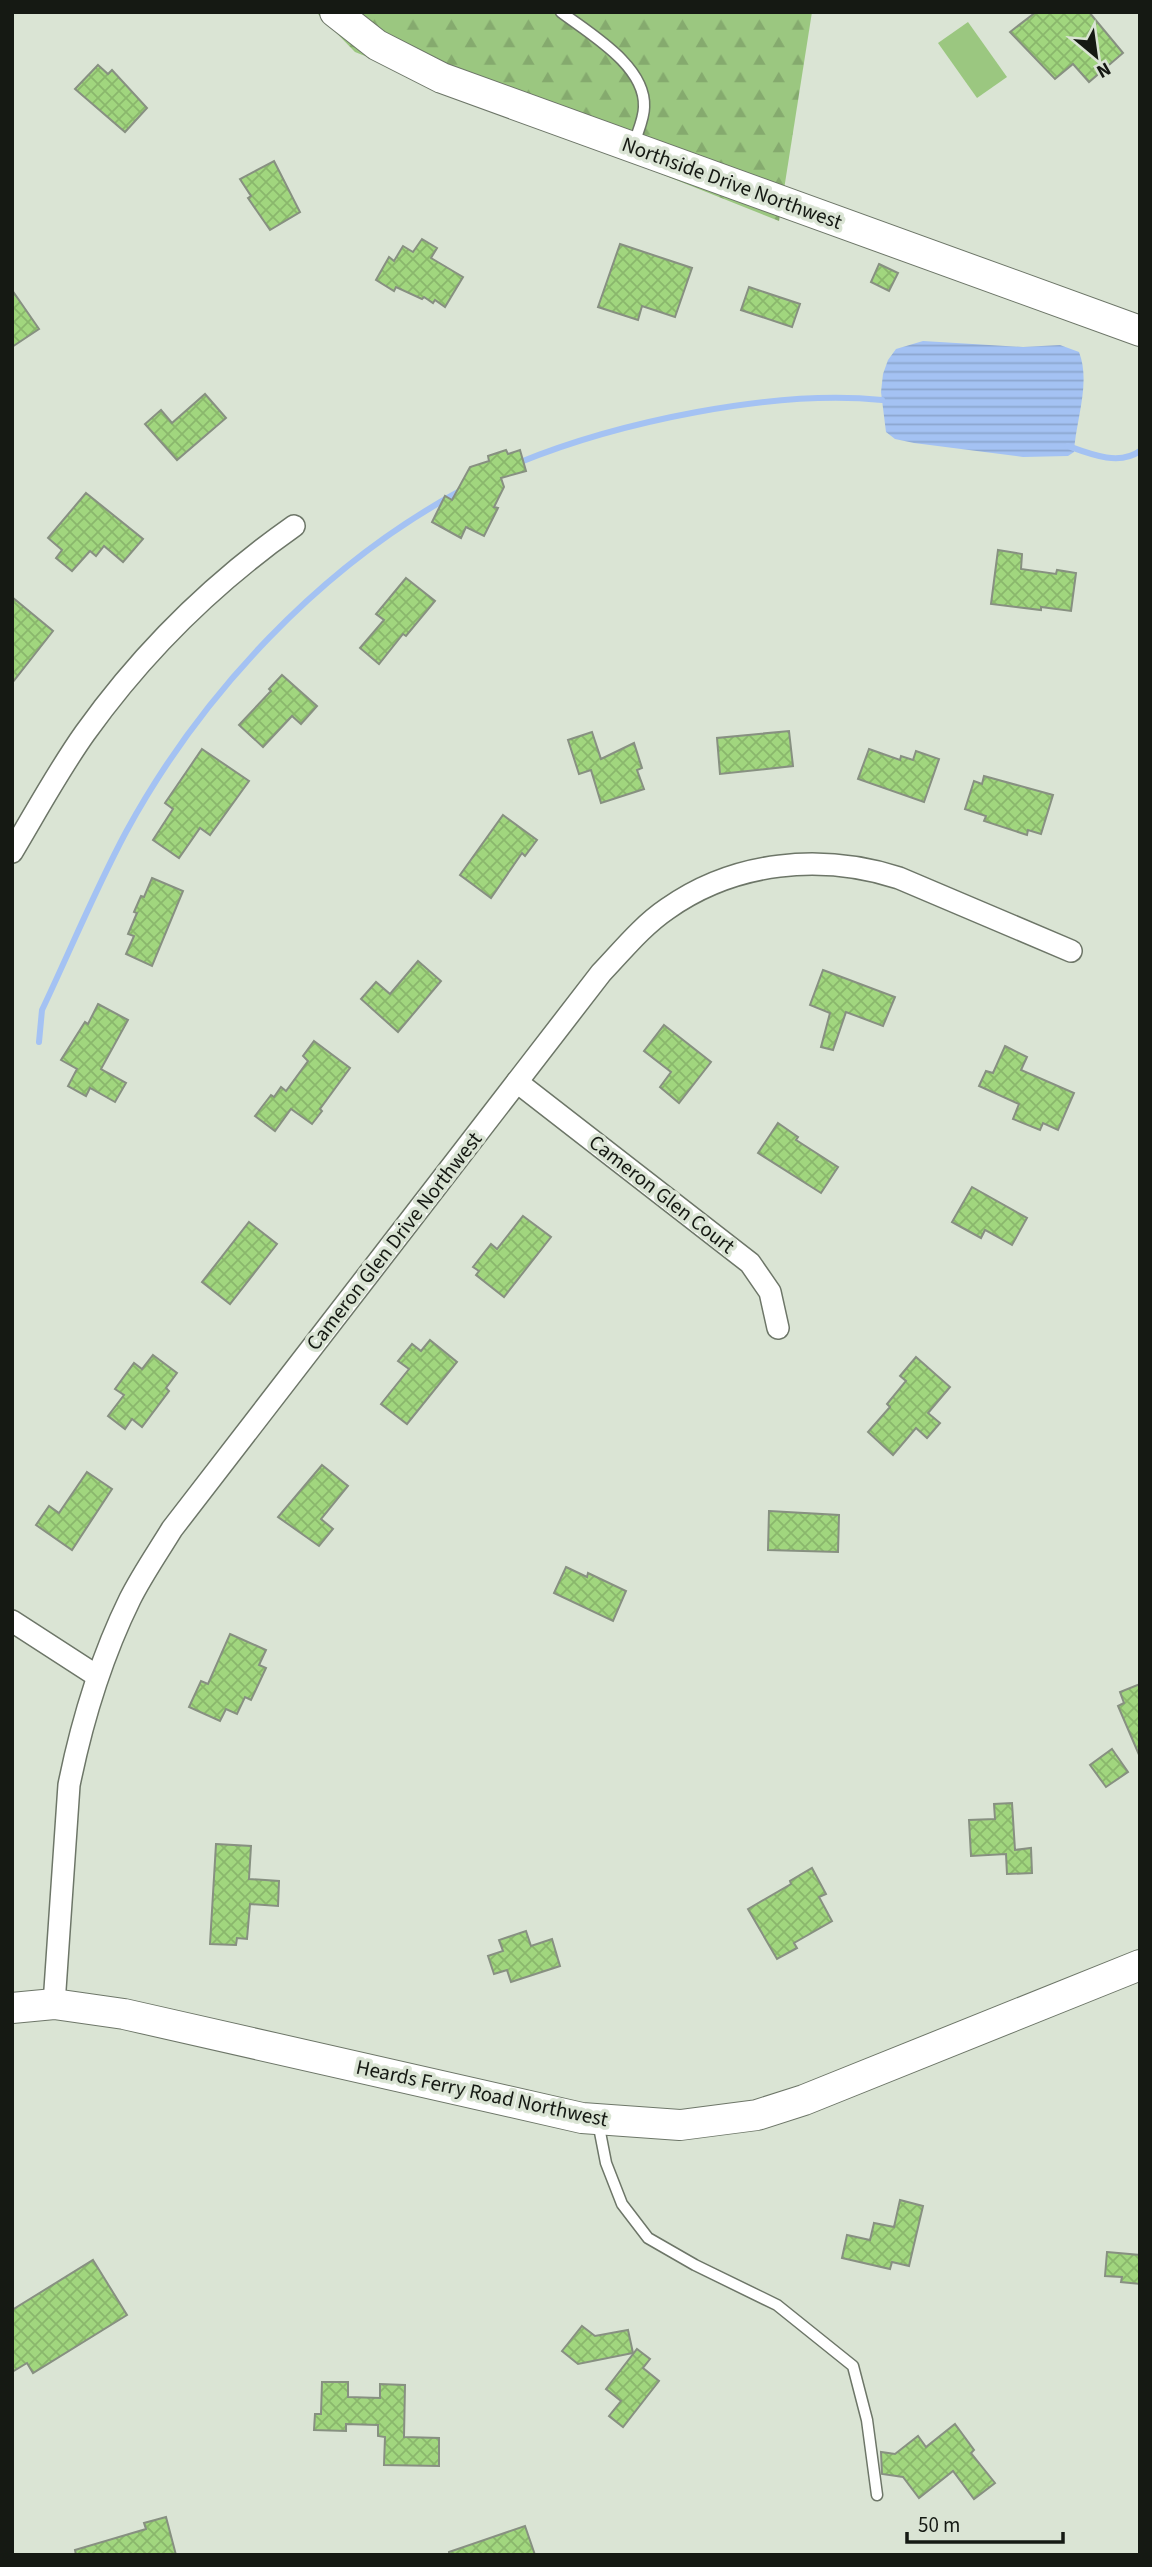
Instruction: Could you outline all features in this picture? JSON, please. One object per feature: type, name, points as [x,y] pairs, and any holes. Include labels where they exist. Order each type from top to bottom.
[{"type":"street","name":"Northside Drive Northwest","points":[[335,12],[377,45],[442,78],[1140,331]]},
{"type":"street","points":[[12,852],[85,734],[131,674],[181,618],[251,556],[294,526]]},
{"type":"street","name":"Cameron Glen Drive Northwest","points":[[54,2004],[69,1785],[97,1676],[131,1599],[172,1529],[601,973],[647,925],[695,891],[753,869],[813,862],[874,870],[899,878],[1071,951]]},
{"type":"street","name":"Cameron Glen Court","points":[[517,1083],[750,1262],[770,1292],[778,1328]]},
{"type":"street","points":[[12,1621],[97,1676]]},
{"type":"street","name":"Heards Ferry Road Northwest","points":[[12,2008],[54,2004],[124,2014],[367,2070],[598,2119],[680,2125],[757,2115],[804,2100],[1140,1965]]},
{"type":"lane","points":[[561,12],[618,56],[635,76],[642,91],[645,108],[633,147]]},
{"type":"lane","points":[[598,2119],[606,2162],[622,2204],[648,2238],[695,2265],[777,2305],[853,2366],[867,2420],[877,2495]]},
{"type":"green space","points":[[316,12],[812,12],[779,221],[355,52]]},
{"type":"green space","points":[[968,22],[1007,77],[977,98],[938,43]]},
{"type":"water","points":[[923,341],[1023,347],[1060,345],[1079,352],[1084,376],[1074,452],[1068,456],[1023,457],[895,439],[886,432],[881,392],[883,374],[896,349]]},
{"type":"building","points":[[1036,12],[1089,12],[1123,53],[1089,82],[1073,64],[1055,79],[1010,32]]},
{"type":"building","points":[[98,65],[108,74],[112,70],[147,108],[125,132],[75,89]]},
{"type":"building","points":[[274,161],[300,212],[270,230],[248,198],[251,196],[240,179]]},
{"type":"building","points":[[422,239],[437,248],[431,258],[463,277],[445,307],[435,300],[433,303],[396,287],[394,291],[376,280],[389,257],[394,261],[403,246],[413,252]]},
{"type":"building","points":[[620,244],[692,268],[675,317],[642,306],[638,320],[598,307]]},
{"type":"building","points":[[879,264],[898,273],[889,291],[871,282]]},
{"type":"building","points":[[749,287],[800,304],[792,327],[741,310]]},
{"type":"building","points":[[12,290],[39,329],[12,347]]},
{"type":"building","points":[[205,394],[226,418],[177,460],[145,424],[161,410],[172,423]]},
{"type":"building","points":[[506,450],[508,454],[520,450],[526,471],[501,478],[504,487],[494,507],[498,508],[484,536],[466,527],[461,538],[432,522],[445,496],[452,500],[470,467],[489,461],[488,456]]},
{"type":"building","points":[[86,493],[143,539],[123,562],[104,546],[96,556],[90,551],[72,571],[56,558],[62,550],[48,538]]},
{"type":"building","points":[[998,550],[1022,554],[1021,569],[1056,574],[1057,570],[1076,573],[1071,611],[991,604]]},
{"type":"building","points":[[406,578],[435,601],[379,664],[360,648],[384,620],[376,614]]},
{"type":"building","points":[[12,597],[53,631],[12,683]]},
{"type":"building","points":[[282,675],[317,706],[301,724],[292,716],[263,747],[239,725]]},
{"type":"building","points":[[789,731],[793,766],[720,774],[717,738]]},
{"type":"building","points":[[592,732],[601,759],[634,743],[642,768],[637,770],[644,789],[601,803],[591,770],[579,774],[568,740]]},
{"type":"building","points":[[202,749],[249,781],[210,835],[200,828],[179,858],[153,840],[173,809],[165,803]]},
{"type":"building","points":[[869,749],[900,760],[901,756],[913,760],[916,751],[939,759],[924,802],[858,779]]},
{"type":"building","points":[[984,776],[1053,795],[1041,834],[1028,830],[1027,835],[984,821],[986,816],[965,809],[974,781],[982,784]]},
{"type":"building","points":[[503,815],[537,840],[525,856],[522,853],[491,898],[460,875]]},
{"type":"building","points":[[152,878],[183,891],[152,966],[126,954],[134,936],[128,934],[137,913],[134,912]]},
{"type":"building","points":[[418,961],[441,981],[398,1032],[361,999],[376,982],[390,994]]},
{"type":"building","points":[[823,970],[895,997],[883,1026],[846,1012],[833,1050],[821,1047],[830,1013],[810,1005]]},
{"type":"building","points":[[98,1004],[128,1020],[101,1069],[126,1083],[115,1102],[90,1088],[86,1096],[68,1086],[77,1069],[61,1060],[85,1022],[88,1024]]},
{"type":"building","points":[[664,1025],[711,1062],[679,1103],[660,1087],[671,1072],[644,1051]]},
{"type":"building","points":[[314,1041],[350,1068],[312,1124],[291,1109],[275,1131],[255,1116],[271,1095],[274,1097],[281,1087],[286,1091],[308,1061],[303,1056]]},
{"type":"building","points":[[1005,1046],[1027,1057],[1021,1070],[1074,1093],[1058,1130],[1043,1123],[1040,1130],[1013,1119],[1019,1104],[979,1086],[986,1071],[993,1073]]},
{"type":"building","points":[[778,1123],[798,1137],[796,1140],[838,1167],[821,1193],[758,1153]]},
{"type":"building","points":[[972,1187],[1027,1218],[1012,1245],[985,1230],[981,1238],[952,1222]]},
{"type":"building","points":[[523,1216],[551,1237],[504,1297],[476,1275],[479,1271],[473,1267],[491,1244],[497,1249]]},
{"type":"building","points":[[249,1222],[277,1244],[230,1304],[202,1282]]},
{"type":"building","points":[[430,1340],[457,1362],[407,1424],[381,1404],[409,1369],[398,1361],[412,1344],[421,1351]]},
{"type":"building","points":[[153,1355],[177,1373],[166,1388],[169,1391],[142,1427],[132,1419],[125,1429],[108,1416],[124,1395],[115,1389],[134,1363],[142,1369]]},
{"type":"building","points":[[916,1357],[950,1387],[928,1413],[940,1423],[927,1438],[916,1428],[893,1455],[868,1432],[890,1407],[887,1404],[906,1381],[900,1376]]},
{"type":"building","points":[[322,1465],[348,1486],[321,1519],[333,1529],[319,1546],[278,1517]]},
{"type":"building","points":[[87,1472],[112,1489],[72,1550],[36,1525],[49,1506],[59,1513]]},
{"type":"building","points":[[769,1511],[839,1515],[838,1552],[768,1550]]},
{"type":"building","points":[[566,1567],[587,1577],[588,1573],[626,1591],[613,1621],[554,1593]]},
{"type":"building","points":[[230,1634],[266,1650],[259,1665],[266,1668],[251,1700],[245,1697],[237,1714],[226,1709],[220,1721],[189,1707],[201,1681],[208,1684]]},
{"type":"building","points":[[1140,1684],[1140,1757],[1118,1706],[1124,1703],[1120,1692]]},
{"type":"building","points":[[1112,1749],[1128,1772],[1106,1787],[1090,1765]]},
{"type":"building","points":[[1012,1803],[1015,1850],[1031,1848],[1032,1873],[1007,1874],[1006,1854],[971,1856],[969,1820],[995,1819],[994,1804]]},
{"type":"building","points":[[216,1844],[251,1846],[249,1879],[279,1881],[278,1906],[250,1904],[247,1939],[237,1938],[236,1945],[210,1944]]},
{"type":"building","points":[[812,1868],[826,1894],[819,1897],[832,1921],[794,1943],[797,1948],[777,1959],[748,1909],[791,1884],[790,1881]]},
{"type":"building","points":[[526,1931],[531,1946],[552,1939],[560,1966],[511,1982],[507,1970],[494,1974],[488,1956],[503,1951],[499,1940]]},
{"type":"building","points":[[900,2200],[923,2206],[909,2266],[892,2262],[890,2269],[842,2258],[847,2235],[870,2240],[874,2223],[894,2227]]},
{"type":"building","points":[[1107,2252],[1140,2255],[1140,2284],[1121,2282],[1122,2277],[1105,2276]]},
{"type":"building","points":[[93,2260],[127,2315],[33,2373],[27,2363],[12,2372],[12,2310]]},
{"type":"building","points":[[582,2326],[595,2336],[628,2330],[633,2353],[578,2364],[562,2351]]},
{"type":"building","points":[[637,2349],[650,2359],[643,2368],[659,2381],[623,2427],[609,2416],[621,2401],[606,2389]]},
{"type":"building","points":[[322,2382],[348,2382],[348,2397],[380,2398],[380,2384],[405,2385],[404,2437],[439,2438],[439,2466],[384,2465],[385,2437],[378,2436],[378,2425],[346,2424],[346,2431],[314,2430],[315,2414],[321,2414]]},
{"type":"building","points":[[955,2424],[974,2450],[971,2453],[995,2483],[974,2499],[953,2471],[919,2498],[903,2477],[882,2474],[881,2452],[895,2454],[918,2436],[926,2447]]},
{"type":"building","points":[[166,2517],[176,2555],[76,2555],[75,2550],[146,2529],[144,2523]]},
{"type":"building","points":[[525,2526],[535,2555],[449,2555],[449,2552]]},
{"type":"waterway","points":[[518,463],[602,434],[697,412],[794,399],[882,400]]},
{"type":"waterway","points":[[1068,446],[1114,458],[1123,458],[1140,451]]},
{"type":"waterway","points":[[39,1042],[42,1010],[104,876],[156,781],[190,731],[228,683],[313,595],[409,522],[460,491]]}]
